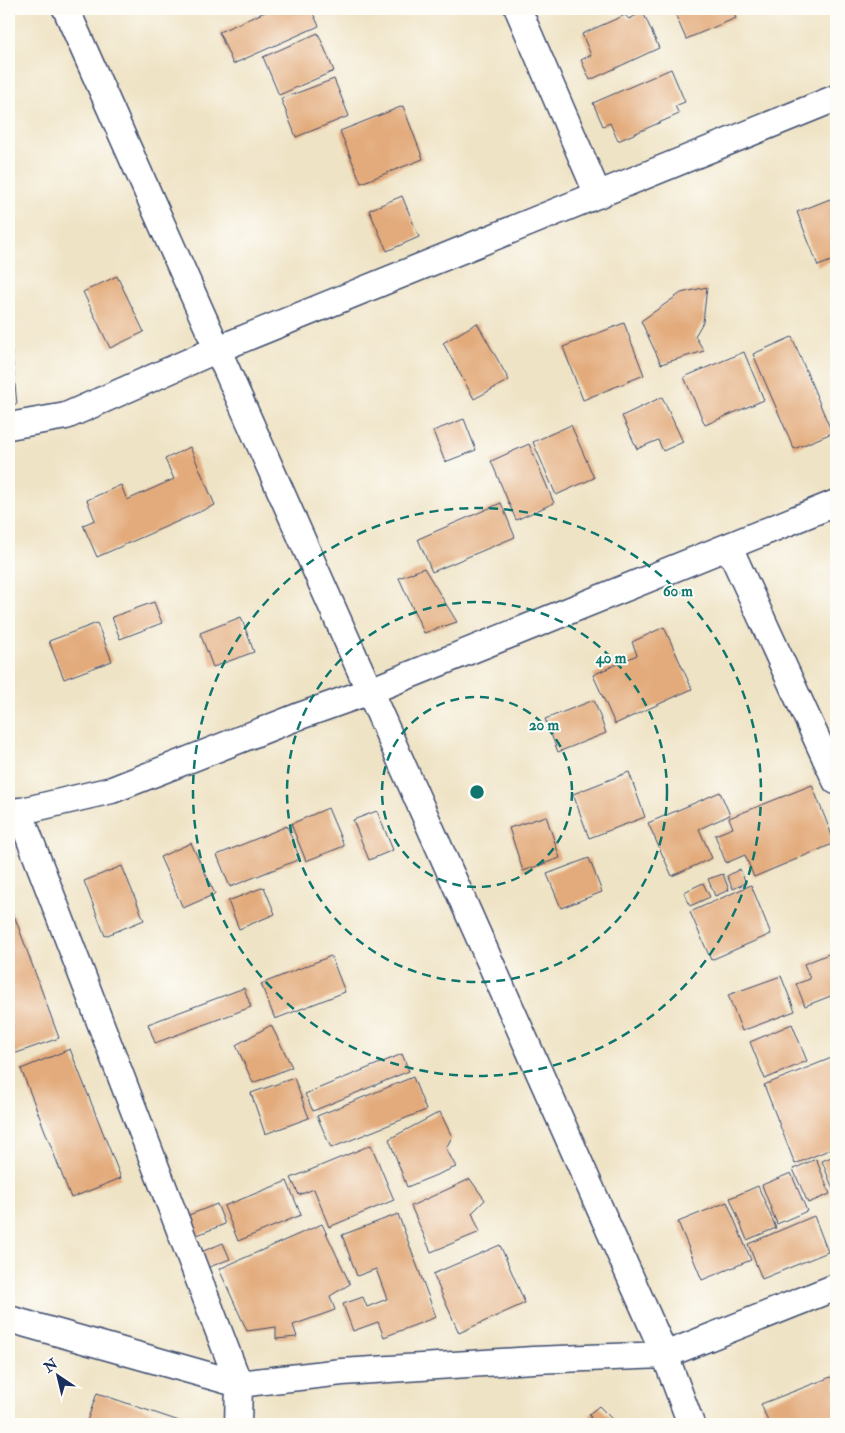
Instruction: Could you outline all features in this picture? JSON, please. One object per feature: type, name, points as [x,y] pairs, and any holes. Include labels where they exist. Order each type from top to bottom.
[{"type":"street","points":[[66,9],[665,1355],[691,1424]]},
{"type":"street","points":[[518,9],[598,195]]},
{"type":"street","points":[[9,426],[66,416],[218,349],[836,98]]},
{"type":"street","points":[[238,1424],[239,1384],[14,812],[112,790],[297,717],[370,691],[836,503]]},
{"type":"street","points":[[729,547],[836,781]]},
{"type":"street","points":[[9,1319],[239,1384],[342,1372],[533,1360],[665,1355],[836,1287]]},
{"type":"building","points":[[272,9],[311,9],[319,26],[233,64],[219,32]]},
{"type":"building","points":[[673,9],[732,9],[736,18],[686,39]]},
{"type":"building","points":[[643,12],[659,48],[590,80],[581,60],[591,55],[582,34],[625,15],[629,19]]},
{"type":"building","points":[[318,33],[334,71],[279,95],[263,57]]},
{"type":"building","points":[[671,69],[685,102],[675,106],[679,114],[618,141],[610,123],[603,126],[593,103]]},
{"type":"building","points":[[334,79],[349,116],[296,137],[281,99]]},
{"type":"building","points":[[403,106],[423,159],[361,183],[340,131]]},
{"type":"building","points":[[402,196],[419,237],[387,251],[369,210]]},
{"type":"building","points":[[830,199],[836,215],[836,259],[818,266],[797,212]]},
{"type":"building","points":[[117,276],[144,332],[110,348],[83,292]]},
{"type":"building","points":[[707,287],[703,322],[695,336],[704,351],[661,364],[641,321],[681,293]]},
{"type":"building","points":[[477,323],[509,380],[474,399],[443,343]]},
{"type":"building","points":[[624,323],[644,375],[583,400],[563,347]]},
{"type":"building","points":[[9,337],[17,404],[9,405]]},
{"type":"building","points":[[792,337],[832,433],[794,449],[753,354]]},
{"type":"building","points":[[744,352],[764,400],[705,425],[684,377]]},
{"type":"building","points":[[662,397],[683,442],[663,451],[658,440],[637,449],[622,416]]},
{"type":"building","points":[[464,419],[476,450],[445,462],[433,431]]},
{"type":"building","points":[[571,425],[594,478],[556,495],[533,442]]},
{"type":"building","points":[[529,444],[554,503],[516,520],[491,461]]},
{"type":"building","points":[[190,447],[215,505],[97,557],[83,525],[95,520],[87,500],[121,485],[127,500],[174,479],[165,459]]},
{"type":"building","points":[[501,503],[515,537],[432,572],[418,539]]},
{"type":"building","points":[[424,568],[457,622],[424,633],[399,578]]},
{"type":"building","points":[[154,602],[162,623],[120,639],[112,617]]},
{"type":"building","points":[[241,617],[254,652],[213,667],[200,633]]},
{"type":"building","points":[[97,623],[112,661],[64,679],[49,641]]},
{"type":"building","points":[[664,627],[692,689],[615,724],[593,675],[637,655],[632,642]]},
{"type":"building","points":[[594,700],[606,733],[558,752],[545,719]]},
{"type":"building","points":[[629,772],[645,817],[589,838],[573,794]]},
{"type":"building","points":[[812,785],[835,843],[754,877],[745,855],[726,863],[715,835],[733,828],[729,818]]},
{"type":"building","points":[[720,792],[730,815],[699,829],[712,858],[672,876],[648,823]]},
{"type":"building","points":[[328,808],[344,846],[306,861],[291,824]]},
{"type":"building","points":[[377,811],[393,850],[369,860],[353,820]]},
{"type":"building","points":[[546,816],[560,858],[523,871],[509,828]]},
{"type":"building","points":[[287,826],[300,859],[230,887],[217,855]]},
{"type":"building","points":[[191,843],[215,894],[183,908],[160,857]]},
{"type":"building","points":[[589,858],[602,892],[561,908],[547,874]]},
{"type":"building","points":[[122,866],[144,920],[105,936],[84,881]]},
{"type":"building","points":[[740,869],[746,883],[733,889],[727,876]]},
{"type":"building","points":[[723,874],[729,890],[715,896],[708,879]]},
{"type":"building","points":[[703,883],[710,897],[690,906],[684,892]]},
{"type":"building","points":[[751,885],[771,934],[711,960],[690,912]]},
{"type":"building","points":[[264,887],[275,914],[239,929],[228,901]]},
{"type":"building","points":[[14,915],[59,1038],[11,1055],[9,1050],[9,917]]},
{"type":"building","points":[[836,951],[836,994],[805,1006],[796,984],[810,979],[804,964]]},
{"type":"building","points":[[331,956],[345,992],[275,1019],[261,984]]},
{"type":"building","points":[[781,976],[795,1011],[742,1031],[728,995]]},
{"type":"building","points":[[244,988],[251,1007],[155,1043],[148,1024]]},
{"type":"building","points":[[792,1024],[807,1061],[765,1079],[750,1042]]},
{"type":"building","points":[[271,1025],[292,1067],[253,1083],[236,1045]]},
{"type":"building","points":[[70,1049],[121,1178],[71,1198],[21,1069]]},
{"type":"building","points":[[402,1054],[409,1071],[313,1111],[305,1094]]},
{"type":"building","points":[[834,1057],[836,1061],[836,1147],[795,1164],[764,1085]]},
{"type":"building","points":[[413,1077],[426,1110],[331,1148],[317,1116]]},
{"type":"building","points":[[294,1078],[309,1118],[265,1134],[251,1093]]},
{"type":"building","points":[[440,1112],[452,1137],[446,1148],[456,1167],[407,1187],[389,1139]]},
{"type":"building","points":[[371,1145],[394,1200],[329,1227],[314,1189],[299,1195],[291,1178]]},
{"type":"building","points":[[836,1155],[836,1197],[822,1161]]},
{"type":"building","points":[[816,1159],[830,1194],[808,1203],[793,1169]]},
{"type":"building","points":[[791,1173],[807,1211],[777,1224],[762,1185]]},
{"type":"building","points":[[470,1179],[485,1200],[472,1213],[480,1232],[431,1252],[411,1206]]},
{"type":"building","points":[[287,1181],[301,1215],[238,1241],[224,1206]]},
{"type":"building","points":[[758,1186],[776,1228],[747,1240],[730,1198]]},
{"type":"building","points":[[727,1202],[751,1260],[702,1280],[678,1222]]},
{"type":"building","points":[[217,1204],[225,1224],[192,1237],[184,1217]]},
{"type":"building","points":[[398,1214],[436,1317],[384,1337],[378,1322],[353,1331],[343,1304],[363,1297],[367,1307],[387,1299],[376,1269],[357,1276],[342,1235]]},
{"type":"building","points":[[814,1216],[828,1252],[762,1279],[748,1244]]},
{"type":"building","points":[[322,1224],[350,1284],[330,1296],[335,1310],[293,1325],[297,1337],[276,1339],[276,1327],[247,1331],[219,1269]]},
{"type":"building","points":[[223,1243],[230,1259],[207,1268],[201,1252]]},
{"type":"building","points":[[500,1245],[525,1303],[459,1333],[433,1274]]},
{"type":"building","points":[[836,1375],[836,1422],[831,1424],[769,1424],[761,1404]]},
{"type":"building","points":[[97,1393],[182,1422],[182,1424],[86,1424]]},
{"type":"building","points":[[599,1406],[614,1421],[608,1424],[594,1424],[589,1414]]}]
